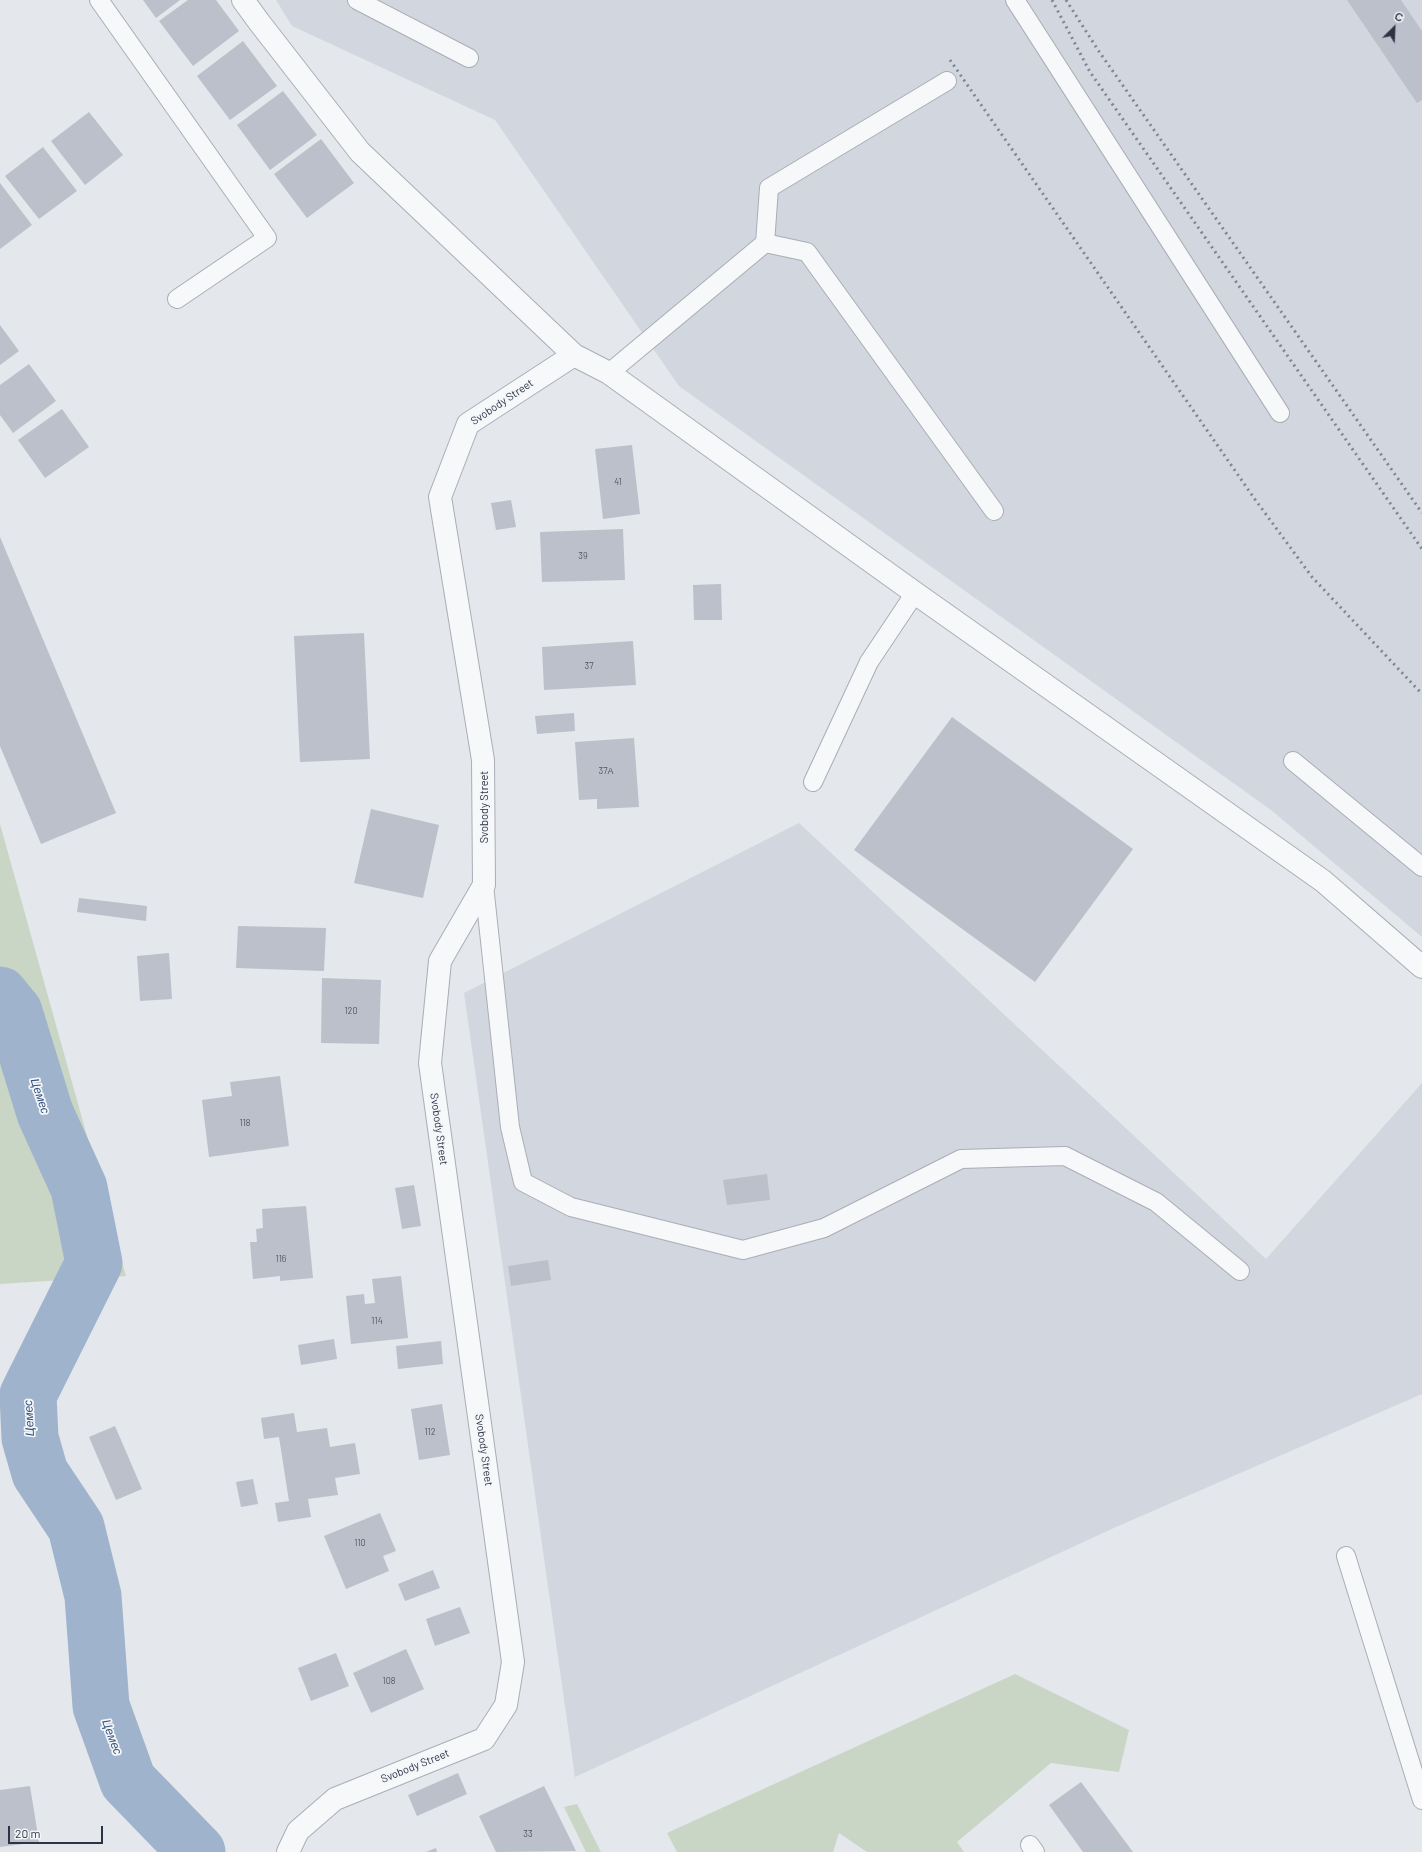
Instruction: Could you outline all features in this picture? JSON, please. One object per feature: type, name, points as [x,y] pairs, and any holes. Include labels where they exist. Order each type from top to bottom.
[{"type":"street","points":[[243,0],[360,152],[574,354],[609,373],[1323,881],[1422,967]]},
{"type":"street","name":"Svobody Street","points":[[288,1852],[298,1831],[335,1798],[484,1739],[506,1705],[513,1662],[430,1063],[440,961],[484,885],[483,760],[440,497],[468,424],[574,354]]},
{"type":"lane","points":[[99,0],[267,238],[177,299]]},
{"type":"lane","points":[[357,0],[469,58]]},
{"type":"lane","points":[[1015,0],[1280,413]]},
{"type":"lane","points":[[609,373],[765,243],[769,188],[947,81]]},
{"type":"lane","points":[[765,243],[807,252],[994,511]]},
{"type":"lane","points":[[813,782],[869,662],[915,592]]},
{"type":"lane","points":[[1293,762],[1422,867]]},
{"type":"lane","points":[[484,885],[510,1127],[524,1182],[571,1207],[743,1250],[824,1228],[961,1158],[1065,1156],[1156,1202],[1240,1271]]},
{"type":"lane","points":[[1346,1556],[1422,1800]]},
{"type":"shaded area","points":[[276,0],[1422,0],[1422,937],[1271,810],[679,386],[495,120],[292,26]]},
{"type":"shaded area","points":[[799,823],[1266,1259],[1422,1083],[1422,1394],[1116,1527],[575,1777],[464,993]]},
{"type":"green space","points":[[0,824],[126,1276],[0,1284]]},
{"type":"green space","points":[[1015,1674],[1129,1730],[1119,1772],[1051,1763],[957,1842],[964,1852],[867,1852],[839,1833],[833,1852],[677,1852],[667,1833]]},
{"type":"green space","points":[[577,1804],[601,1852],[586,1852],[564,1807]]},
{"type":"building","points":[[143,0],[180,0],[156,18]]},
{"type":"building","points":[[188,0],[216,0],[239,31],[193,66],[159,21]]},
{"type":"building","points":[[1347,0],[1401,0],[1422,31],[1422,100],[1417,103]]},
{"type":"building","points":[[243,41],[277,86],[230,120],[197,76]]},
{"type":"building","points":[[283,91],[317,135],[270,170],[237,125]]},
{"type":"building","points":[[89,112],[123,155],[85,185],[51,141]]},
{"type":"building","points":[[321,139],[354,183],[307,218],[274,174]]},
{"type":"building","points":[[43,147],[77,191],[39,219],[5,176]]},
{"type":"building","points":[[0,183],[32,225],[0,249]]},
{"type":"building","points":[[0,325],[19,351],[0,365]]},
{"type":"building","points":[[29,364],[56,401],[13,433],[0,415],[0,385]]},
{"type":"building","points":[[62,409],[89,447],[45,478],[18,440]]},
{"type":"building","points":[[632,445],[640,514],[603,519],[595,449]]},
{"type":"building","points":[[511,500],[516,527],[496,530],[491,503]]},
{"type":"building","points":[[623,529],[625,580],[542,582],[540,532]]},
{"type":"building","points":[[0,537],[116,813],[41,844],[0,746]]},
{"type":"building","points":[[721,584],[722,620],[694,620],[693,585]]},
{"type":"building","points":[[364,633],[370,759],[300,762],[294,636]]},
{"type":"building","points":[[633,641],[636,685],[544,690],[542,647]]},
{"type":"building","points":[[574,713],[575,731],[537,734],[535,716]]},
{"type":"building","points":[[952,717],[1133,849],[1035,982],[854,850]]},
{"type":"building","points":[[634,738],[639,807],[597,809],[597,799],[579,800],[575,742]]},
{"type":"building","points":[[371,809],[439,825],[423,898],[354,883]]},
{"type":"building","points":[[79,898],[147,906],[146,921],[77,912]]},
{"type":"building","points":[[238,926],[326,928],[324,971],[236,968]]},
{"type":"building","points":[[169,953],[172,999],[140,1001],[137,956]]},
{"type":"building","points":[[322,978],[381,980],[379,1044],[321,1043]]},
{"type":"building","points":[[280,1076],[289,1146],[209,1157],[202,1100],[232,1096],[230,1082]]},
{"type":"building","points":[[767,1174],[770,1200],[727,1205],[723,1180]]},
{"type":"building","points":[[414,1185],[421,1226],[402,1229],[395,1188]]},
{"type":"building","points":[[306,1206],[313,1278],[280,1281],[280,1276],[253,1279],[250,1242],[257,1242],[256,1229],[263,1228],[262,1209]]},
{"type":"building","points":[[548,1260],[551,1280],[511,1286],[508,1266]]},
{"type":"building","points":[[401,1276],[408,1338],[351,1344],[346,1296],[364,1294],[365,1304],[375,1303],[372,1279]]},
{"type":"building","points":[[334,1339],[337,1359],[301,1365],[298,1345]]},
{"type":"building","points":[[441,1341],[443,1364],[398,1369],[396,1346]]},
{"type":"building","points":[[442,1404],[450,1455],[419,1460],[411,1409]]},
{"type":"building","points":[[294,1413],[297,1432],[327,1428],[330,1447],[355,1443],[360,1474],[335,1478],[338,1495],[308,1499],[311,1517],[278,1522],[275,1503],[289,1501],[279,1437],[264,1439],[261,1418]]},
{"type":"building","points":[[115,1426],[142,1489],[116,1500],[89,1437]]},
{"type":"building","points":[[253,1479],[258,1504],[241,1507],[236,1482]]},
{"type":"building","points":[[380,1513],[396,1551],[383,1556],[389,1571],[346,1589],[324,1536]]},
{"type":"building","points":[[433,1570],[440,1588],[405,1601],[398,1584]]},
{"type":"building","points":[[460,1607],[470,1633],[435,1646],[426,1619]]},
{"type":"building","points":[[406,1649],[424,1689],[371,1713],[353,1673]]},
{"type":"building","points":[[336,1653],[349,1686],[311,1701],[298,1668]]},
{"type":"building","points":[[458,1773],[467,1794],[417,1816],[408,1795]]},
{"type":"building","points":[[1081,1782],[1133,1852],[1083,1852],[1049,1805]]},
{"type":"building","points":[[30,1786],[39,1842],[0,1847],[0,1790]]},
{"type":"building","points":[[544,1786],[576,1851],[496,1852],[479,1816]]},
{"type":"building","points":[[436,1848],[437,1852],[426,1852]]},
{"type":"waterway","name":"Цемес","points":[[0,995],[14,1012],[45,1113],[79,1188],[94,1263],[28,1395],[30,1438],[40,1473],[76,1527],[93,1596],[101,1706],[128,1781],[197,1852]]},
{"type":"railway","points":[[1052,0],[1090,72],[1422,549]]},
{"type":"railway","points":[[1066,0],[1098,50],[1422,513]]},
{"type":"railway","points":[[950,60],[1254,498],[1312,577],[1422,694]]}]
